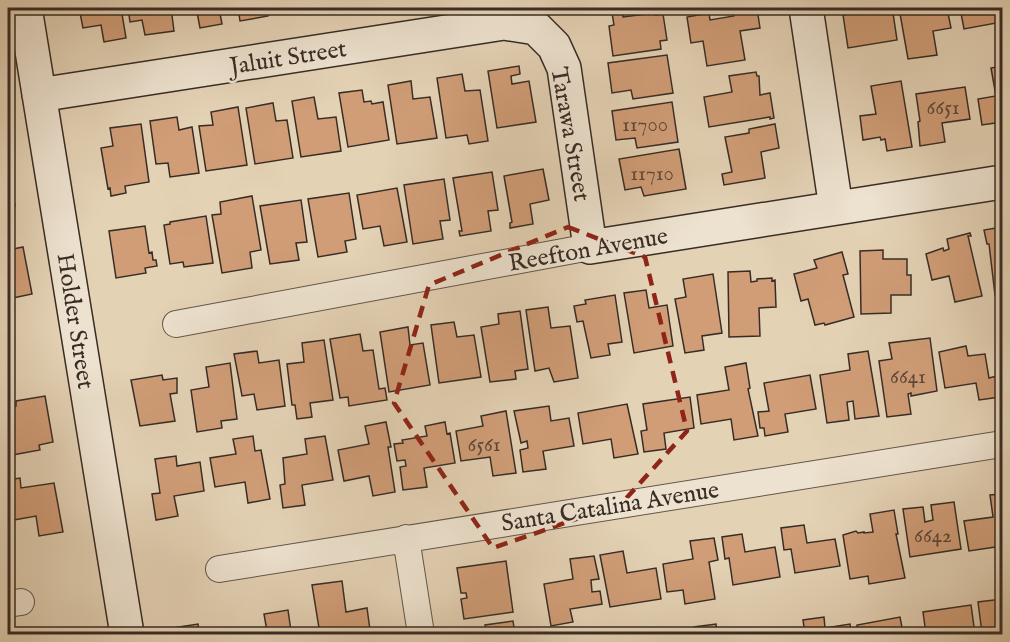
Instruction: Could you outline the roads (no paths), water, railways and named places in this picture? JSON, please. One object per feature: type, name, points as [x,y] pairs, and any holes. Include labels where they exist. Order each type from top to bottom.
[{"type":"street","name":"Holder Street","points":[[25,8],[127,634]]},
{"type":"street","points":[[806,8],[836,208]]},
{"type":"street","name":"Jaluit Street","points":[[39,95],[504,23],[536,28]]},
{"type":"street","name":"Tarawa Street","points":[[536,28],[554,46],[564,68],[590,247]]},
{"type":"street","name":"Reefton Avenue","points":[[176,324],[590,247],[1002,182]]},
{"type":"street","name":"Santa Catalina Avenue","points":[[219,569],[1002,444]]},
{"type":"street","points":[[406,538],[421,634]]}]
